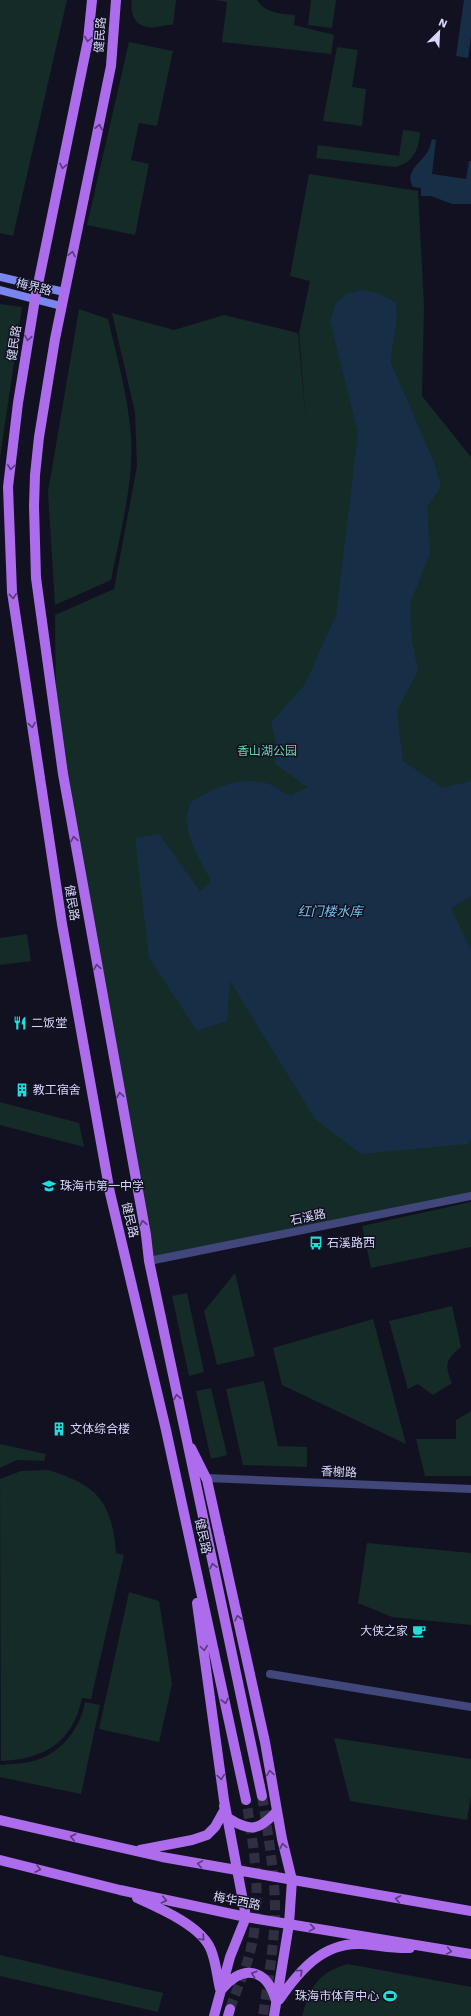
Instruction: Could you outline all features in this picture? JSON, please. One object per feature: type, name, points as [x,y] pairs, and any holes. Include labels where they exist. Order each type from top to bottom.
[{"type":"main road","name":"健民路","points":[[92,0],[88,40],[35,299],[18,403],[8,487],[12,592],[62,924],[109,1185],[166,1430],[246,1800]]},
{"type":"main road","name":"健民路","points":[[116,0],[111,66],[61,306],[35,475],[36,578],[63,774],[146,1235],[149,1262],[184,1436],[262,1796]]},
{"type":"main road","points":[[0,277],[64,292]]},
{"type":"main road","name":"梅界路","points":[[0,290],[61,306]]},
{"type":"main road","points":[[136,1851],[192,1840],[207,1835],[215,1827],[225,1809],[199,1616],[172,1474],[166,1430]]},
{"type":"main road","points":[[184,1436],[206,1478],[265,1742],[277,1811],[292,1880],[289,1924],[274,2016]]},
{"type":"main road","points":[[214,2016],[230,1957],[246,1917],[224,1800]]},
{"type":"main road","points":[[228,1818],[246,1829],[253,1828],[269,1820],[277,1811]]},
{"type":"main road","points":[[0,1820],[136,1851],[238,1871],[471,1911]]},
{"type":"main road","name":"梅华西路","points":[[0,1860],[120,1890],[246,1917],[471,1954]]},
{"type":"main road","points":[[120,1890],[164,1911],[201,1936],[211,1949],[220,1991]]},
{"type":"main road","points":[[277,2003],[295,1976],[316,1957],[340,1946],[362,1944],[395,1949],[428,1947]]},
{"type":"main road","points":[[220,1991],[234,1977],[241,1973],[250,1972],[265,1979],[273,1990],[277,2003]]},
{"type":"street","name":"石溪路","points":[[149,1262],[471,1196]]},
{"type":"street","name":"香榭路","points":[[206,1478],[471,1489]]},
{"type":"street","points":[[270,1674],[471,1707]]},
{"type":"green space","points":[[0,0],[67,0],[13,236],[0,233]]},
{"type":"green space","points":[[132,0],[176,0],[173,25],[150,27],[140,24],[136,21],[132,12]]},
{"type":"green space","points":[[215,0],[257,0],[264,8],[274,12],[295,15],[294,25],[334,35],[331,54],[222,42],[227,2]]},
{"type":"green space","points":[[311,0],[336,0],[332,28],[308,25]]},
{"type":"green space","points":[[129,42],[173,51],[157,126],[139,123],[131,160],[149,164],[135,235],[87,225]]},
{"type":"green space","points":[[337,47],[358,50],[352,87],[366,89],[362,126],[323,121]]},
{"type":"green space","points":[[403,130],[420,132],[418,144],[411,159],[395,167],[316,158],[318,145],[399,156]]},
{"type":"green space","name":"香山湖公园","points":[[309,174],[418,191],[424,306],[422,396],[471,457],[471,1196],[149,1261],[56,724],[55,615],[114,589],[137,466],[135,412],[112,313],[174,330],[224,315],[298,333],[306,422],[299,333],[310,281],[290,276]]},
{"type":"green space","points":[[0,304],[22,307],[0,458]]},
{"type":"green space","points":[[79,309],[108,319],[122,377],[130,421],[130,472],[126,508],[111,580],[55,605],[48,492]]},
{"type":"green space","points":[[27,934],[31,961],[0,965],[0,938]]},
{"type":"green space","points":[[0,1102],[79,1123],[84,1147],[0,1125]]},
{"type":"green space","points":[[471,1202],[471,1247],[371,1268],[362,1226]]},
{"type":"green space","points":[[235,1273],[255,1356],[217,1365],[204,1311]]},
{"type":"green space","points":[[187,1293],[204,1372],[189,1376],[172,1296]]},
{"type":"green space","points":[[452,1306],[461,1347],[449,1359],[447,1367],[452,1383],[433,1395],[418,1384],[408,1389],[389,1321]]},
{"type":"green space","points":[[373,1319],[406,1444],[282,1385],[273,1348]]},
{"type":"green space","points":[[264,1381],[278,1446],[307,1447],[307,1467],[243,1465],[226,1389]]},
{"type":"green space","points":[[211,1388],[227,1455],[211,1459],[196,1391]]},
{"type":"green space","points":[[471,1411],[471,1476],[425,1476],[416,1439],[456,1439],[456,1420]]},
{"type":"green space","points":[[0,1444],[46,1454],[44,1461],[17,1460],[0,1468]]},
{"type":"green space","points":[[48,1470],[79,1482],[90,1489],[99,1498],[106,1508],[111,1520],[116,1553],[124,1555],[91,1699],[82,1698],[78,1713],[72,1726],[64,1737],[55,1745],[44,1752],[31,1756],[17,1760],[1,1761],[0,1479],[21,1471]]},
{"type":"green space","points":[[367,1543],[471,1553],[471,1625],[392,1617],[358,1603]]},
{"type":"green space","points":[[129,1592],[159,1601],[172,1684],[159,1742],[99,1729]]},
{"type":"green space","points":[[85,1702],[100,1705],[81,1794],[0,1777],[0,1765],[37,1760],[46,1756],[62,1745],[75,1729],[83,1711]]},
{"type":"green space","points":[[334,1738],[471,1759],[471,1797],[467,1820],[350,1801]]},
{"type":"green space","points":[[0,1955],[163,1993],[158,2012],[0,1976]]},
{"type":"green space","name":"珠海市体育中心","points":[[348,1964],[471,1987],[471,2016],[302,2016],[312,1989],[322,1976]]},
{"type":"water","points":[[464,0],[471,0],[471,37],[468,58],[456,56]]},
{"type":"water","points":[[432,139],[436,140],[432,174],[466,179],[469,161],[471,161],[471,204],[452,204],[431,196],[421,196],[421,188],[413,187],[411,181],[412,171],[429,149]]},
{"type":"water","name":"红门楼水库","points":[[361,290],[381,294],[396,303],[396,326],[391,363],[434,462],[441,487],[427,507],[430,553],[410,604],[412,641],[418,671],[397,711],[403,761],[443,788],[471,781],[471,896],[451,908],[471,950],[471,1139],[468,1144],[361,1154],[315,1119],[230,981],[227,1021],[197,1031],[149,958],[135,838],[159,834],[200,891],[211,881],[191,842],[188,831],[188,811],[192,801],[227,784],[237,782],[256,781],[266,783],[291,796],[307,787],[274,763],[278,752],[271,723],[305,684],[336,615],[358,433],[330,321],[336,303],[346,294]]},
{"type":"tunnel","points":[[262,1796],[269,1839],[275,1897],[272,1951],[263,2016]]},
{"type":"tunnel","points":[[230,2009],[249,1956],[256,1917],[257,1898],[255,1859],[246,1800]]},
{"type":"place","name":"二饭堂","points":[[20,1023]]},
{"type":"place","name":"教工宿舍","points":[[22,1090]]},
{"type":"place","name":"珠海市第一中学","points":[[49,1186]]},
{"type":"place","name":"石溪路西","points":[[316,1243]]},
{"type":"place","name":"文体综合楼","points":[[59,1429]]},
{"type":"place","name":"大侠之家","points":[[419,1631]]},
{"type":"place","name":"珠海市体育中心","points":[[390,1996]]}]
